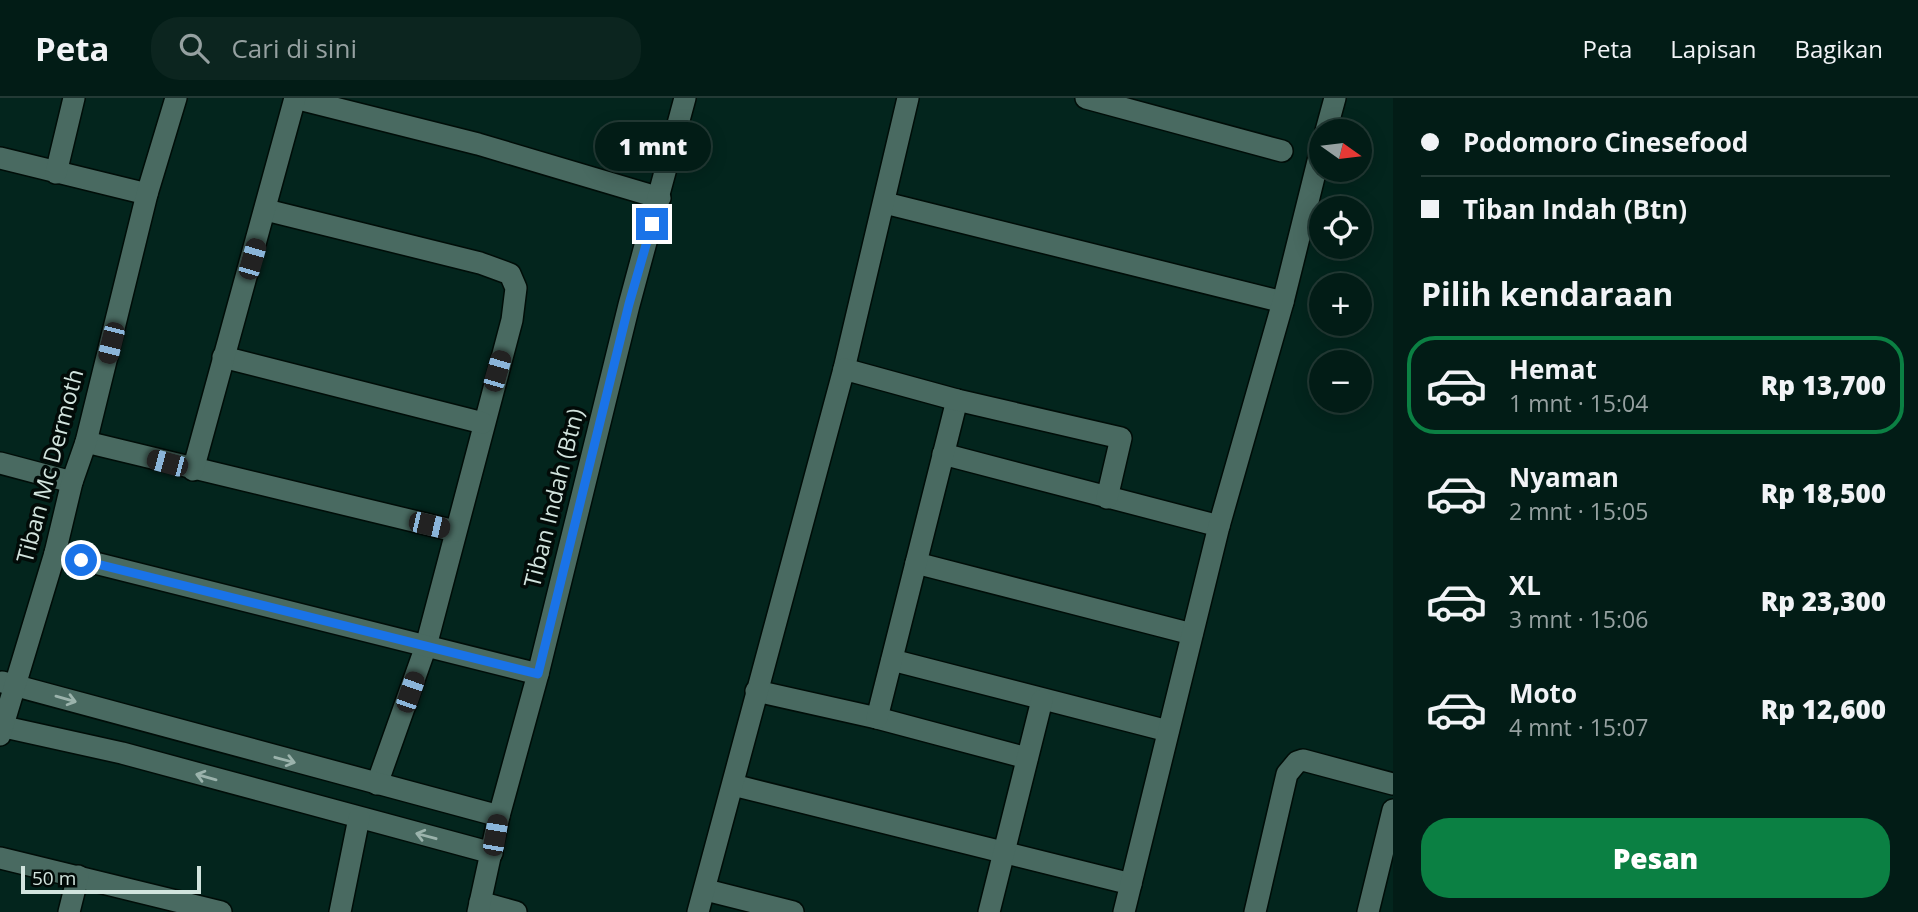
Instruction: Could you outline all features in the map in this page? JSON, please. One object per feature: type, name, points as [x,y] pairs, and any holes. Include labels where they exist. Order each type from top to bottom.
[{"type":"street","points":[[56,173],[74,98]]},
{"type":"street","name":"Tiban Mc Dermoth","points":[[1,729],[7,683],[55,553],[72,482],[86,442],[147,194],[176,98]]},
{"type":"street","points":[[193,470],[295,98],[478,144],[660,198]]},
{"type":"street","name":"Tiban Indah (Btn)","points":[[479,907],[499,816],[538,674],[629,304],[660,198],[685,98]]},
{"type":"street","points":[[698,912],[706,890],[755,691],[844,369],[908,98]]},
{"type":"street","points":[[1086,98],[1147,107],[1282,150]]},
{"type":"street","points":[[1329,119],[1335,98]]},
{"type":"street","points":[[0,158],[147,194]]},
{"type":"street","points":[[1124,912],[1219,526],[1283,302],[1313,182]]},
{"type":"street","points":[[885,203],[1283,302]]},
{"type":"street","points":[[266,210],[480,263],[510,274],[516,288],[514,308],[426,646],[377,784]]},
{"type":"street","points":[[223,357],[483,423]]},
{"type":"street","points":[[844,369],[957,400],[1121,438],[1107,498]]},
{"type":"street","points":[[877,718],[957,400]]},
{"type":"street","points":[[86,442],[193,470],[455,531]]},
{"type":"street","points":[[943,454],[1219,526]]},
{"type":"street","points":[[0,463],[72,482]]},
{"type":"street","points":[[55,553],[538,674]]},
{"type":"street","points":[[916,563],[1192,634]]},
{"type":"street","points":[[891,660],[1168,731]]},
{"type":"street","points":[[7,683],[499,816]]},
{"type":"street","points":[[755,691],[877,718],[1027,758]]},
{"type":"street","points":[[989,912],[1042,700]]},
{"type":"street","points":[[1,729],[122,753],[492,853]]},
{"type":"street","points":[[1255,912],[1287,774],[1297,761],[1303,760],[1393,784]]},
{"type":"street","points":[[733,785],[1131,884]]},
{"type":"street","points":[[1368,912],[1393,810]]},
{"type":"street","points":[[340,912],[359,818]]},
{"type":"street","points":[[0,858],[221,912]]},
{"type":"street","points":[[69,912],[78,876]]},
{"type":"street","points":[[706,890],[793,912]]},
{"type":"street","points":[[479,907],[516,912]]},
{"type":"route","points":[[81,560],[538,674],[629,304],[652,224]]}]
